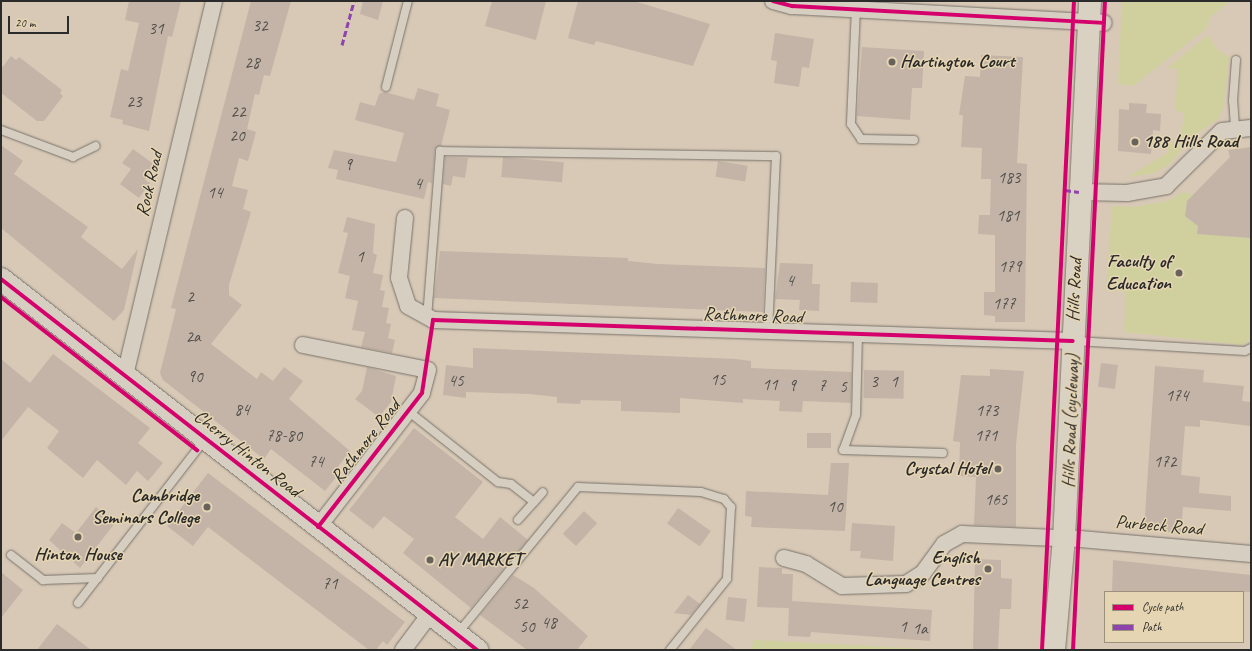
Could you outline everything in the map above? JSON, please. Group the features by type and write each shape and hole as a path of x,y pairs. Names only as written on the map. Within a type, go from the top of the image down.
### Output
{"main road":[{"name":"Hills Road","path":"1054,650 1064,539 1079,192 1094,15"}],"street":[{"name":"Rock Road","path":"124,375 214,1"},
{"path":"773,1 792,6 1094,15"},
{"path":"1079,192 1127,193 1166,186 1208,142 1222,131 1243,128"},
{"path":"406,218 399,278 408,306 430,319"},
{"name":"Cherry Hinton Road","path":"1,279 477,650"},
{"name":"Rathmore Road","path":"430,319 768,330 858,335 1073,341"},
{"name":"Rathmore Road","path":"303,345 428,370 422,393 318,527"},
{"name":"Purbeck Road","path":"784,558 806,564 842,586 906,584 923,573 944,544 962,534 1064,539 1251,554"},
{"path":"403,650 430,614"}],"lane":[{"path":"386,87 408,1"},
{"path":"856,8 851,124 861,139 914,140"},
{"path":"1236,60 1243,128"},
{"path":"1,130 73,157 96,146"},
{"path":"430,319 440,151 776,156 768,330"},
{"path":"858,335 856,415 843,450 943,454"},
{"path":"1073,341 1245,351 1251,348"},
{"path":"408,411 498,482 511,484 534,502"},
{"path":"78,603 205,438"},
{"path":"457,634 578,487 700,492 724,499 731,507 727,579 670,650"},
{"path":"518,520 543,492"},
{"path":"11,555 44,580 98,578"}],"green space":[{"path":"1122,1 1231,1 1210,17 1206,29 1133,86 1118,84"},
{"path":"1208,35 1218,50 1229,57 1223,109 1218,119 1193,136 1169,165 1151,174 1128,177 1167,153 1168,142 1180,143 1184,113 1175,110 1178,69 1167,68"},
{"name":"Faculty of Education","path":"1183,192 1195,195 1187,201 1185,211 1188,220 1198,224 1197,234 1251,238 1251,338 1243,345 1124,332 1126,292 1106,290 1112,206 1133,207 1168,201"},
{"path":"754,640 927,649 751,650"}],"building":[{"path":"129,1 181,1 172,37 168,36 149,131 122,124 123,120 110,117 121,69 128,71 139,23 125,20"},
{"path":"251,1 291,1 270,76 264,75 259,95 255,94 247,129 256,132 248,161 239,158 232,186 248,190 243,209 251,212 229,285 229,295 242,305 211,344 257,379 261,372 273,381 284,367 303,381 289,399 350,451 337,468 341,471 325,491 271,449 264,459 163,380 160,373 176,309 171,308"},
{"path":"363,1 383,1 378,20 360,14"},
{"path":"492,1 546,1 536,40 485,26"},
{"path":"578,1 634,1 710,24 693,66 596,41 594,45 568,38"},
{"path":"775,33 814,39 809,68 802,67 799,87 774,83 777,61 771,60"},
{"path":"862,47 924,51 922,88 912,88 910,120 857,116"},
{"path":"981,55 1023,57 1017,163 1027,164 1025,322 995,322 995,316 984,315 984,292 995,292 995,235 978,234 979,215 990,215 991,179 981,179 982,148 961,147 963,115 959,115 965,76 980,77"},
{"path":"11,56 16,60 19,57 62,90 60,93 63,96 44,121 37,121 1,93 1,69"},
{"path":"418,88 439,94 436,106 450,110 441,146 435,150 432,183 428,182 424,199 336,179 338,170 328,168 334,150 396,162 404,133 355,120 360,102 375,106 379,94 385,92 414,100"},
{"path":"1129,103 1147,104 1146,113 1161,114 1160,131 1153,130 1151,154 1118,151 1119,109 1129,110"},
{"path":"1,145 23,161 14,174 88,227 81,237 122,269 138,249 124,310 114,321 1,228"},
{"path":"1251,147 1251,238 1197,234 1198,226 1185,216 1187,201 1230,157 1228,150"},
{"path":"133,149 155,165 145,180 150,183 139,198 120,184 131,169 122,163"},
{"path":"445,157 468,158 465,178 453,176 451,186 443,184"},
{"path":"503,157 564,162 562,182 501,177"},
{"path":"718,161 748,166 745,181 715,177"},
{"path":"347,217 375,224 373,253 377,255 373,273 383,275 380,290 385,291 382,307 389,308 386,323 391,324 388,338 395,340 392,353 361,347 365,332 352,330 358,301 345,298 350,276 338,273 348,233 343,232"},
{"path":"440,251 628,258 628,261 658,264 765,268 763,312 434,298"},
{"path":"780,263 813,264 812,284 820,284 819,311 799,310 800,300 775,299"},
{"path":"851,282 878,283 877,303 850,302"},
{"path":"473,348 736,359 751,361 751,368 852,372 851,403 803,401 802,412 779,411 780,401 743,399 743,403 680,398 680,413 621,411 621,401 581,400 580,404 557,403 557,397 529,394 466,392 466,398 443,395 446,365 473,368"},
{"path":"53,354 150,428 138,443 163,463 148,481 137,471 126,485 97,460 83,478 47,448 59,431 28,407 1,441 1,359 30,383"},
{"path":"1101,363 1118,365 1115,389 1098,387"},
{"path":"1155,366 1204,370 1203,382 1244,386 1242,401 1251,402 1251,426 1200,420 1200,427 1185,426 1181,475 1200,477 1199,493 1231,496 1231,511 1183,507 1181,533 1144,530"},
{"path":"367,367 396,376 391,402 379,417 355,399 362,391"},
{"path":"990,369 1024,371 1016,444 1016,527 974,525 976,477 959,476 960,442 953,441 961,375 990,376"},
{"path":"864,370 904,371 904,399 864,398"},
{"path":"414,428 483,482 455,517 483,539 500,517 528,540 471,608 403,553 414,539 384,516 373,529 349,510"},
{"path":"807,433 831,433 831,448 807,448"},
{"path":"831,463 849,463 845,531 751,527 752,517 745,516 746,491 828,495"},
{"path":"208,473 405,622 387,645 383,641 376,650 369,650 208,527 193,546 167,526"},
{"name":"Hinton House","path":"96,507 115,523 80,568 49,540 62,523 76,533"},
{"path":"678,508 711,531 700,547 667,524"},
{"path":"584,511 597,523 576,546 563,534"},
{"path":"852,523 895,526 893,561 860,558 861,551 850,551"},
{"path":"975,559 1001,560 1001,578 1012,579 1011,609 1000,609 998,650 973,650"},
{"path":"1113,560 1251,575 1251,592 1112,591"},
{"path":"759,567 782,568 782,574 793,574 792,601 932,610 930,641 811,632 810,637 788,636 789,608 757,607"},
{"path":"1,572 23,590 1,618"},
{"path":"513,575 534,588 588,636 577,650 527,650 480,615"},
{"path":"688,595 700,604 691,615 674,613"},
{"path":"728,597 747,599 744,622 726,620"},
{"path":"57,624 73,636 91,650 37,650"},
{"path":"706,628 737,650 689,650"}],"marked path":[{"path":"342,45 354,1"},
{"path":"1065,190 1079,192"}],"cycle path":[{"path":"773,1 792,6 1104,23"},
{"name":"Hills Road (cycleway)","path":"1042,650 1074,1"},
{"name":"Hills Road (cycleway)","path":"1073,650 1105,1"},
{"path":"1,279 477,650"},
{"path":"1,297 197,450"},
{"path":"318,527 422,393 433,320 1073,341"}],"place":[{"name":"Hartington Court","path":"892,62"},
{"name":"188 Hills Road","path":"1135,142"},
{"name":"Faculty of Education","path":"1179,273"},
{"name":"Crystal Hotel","path":"998,469"},
{"name":"Cambridge Seminars College","path":"207,507"},
{"name":"Hinton House","path":"78,537"},
{"name":"AY MARKET","path":"430,560"},
{"name":"English Language Centres","path":"988,569"}]}
